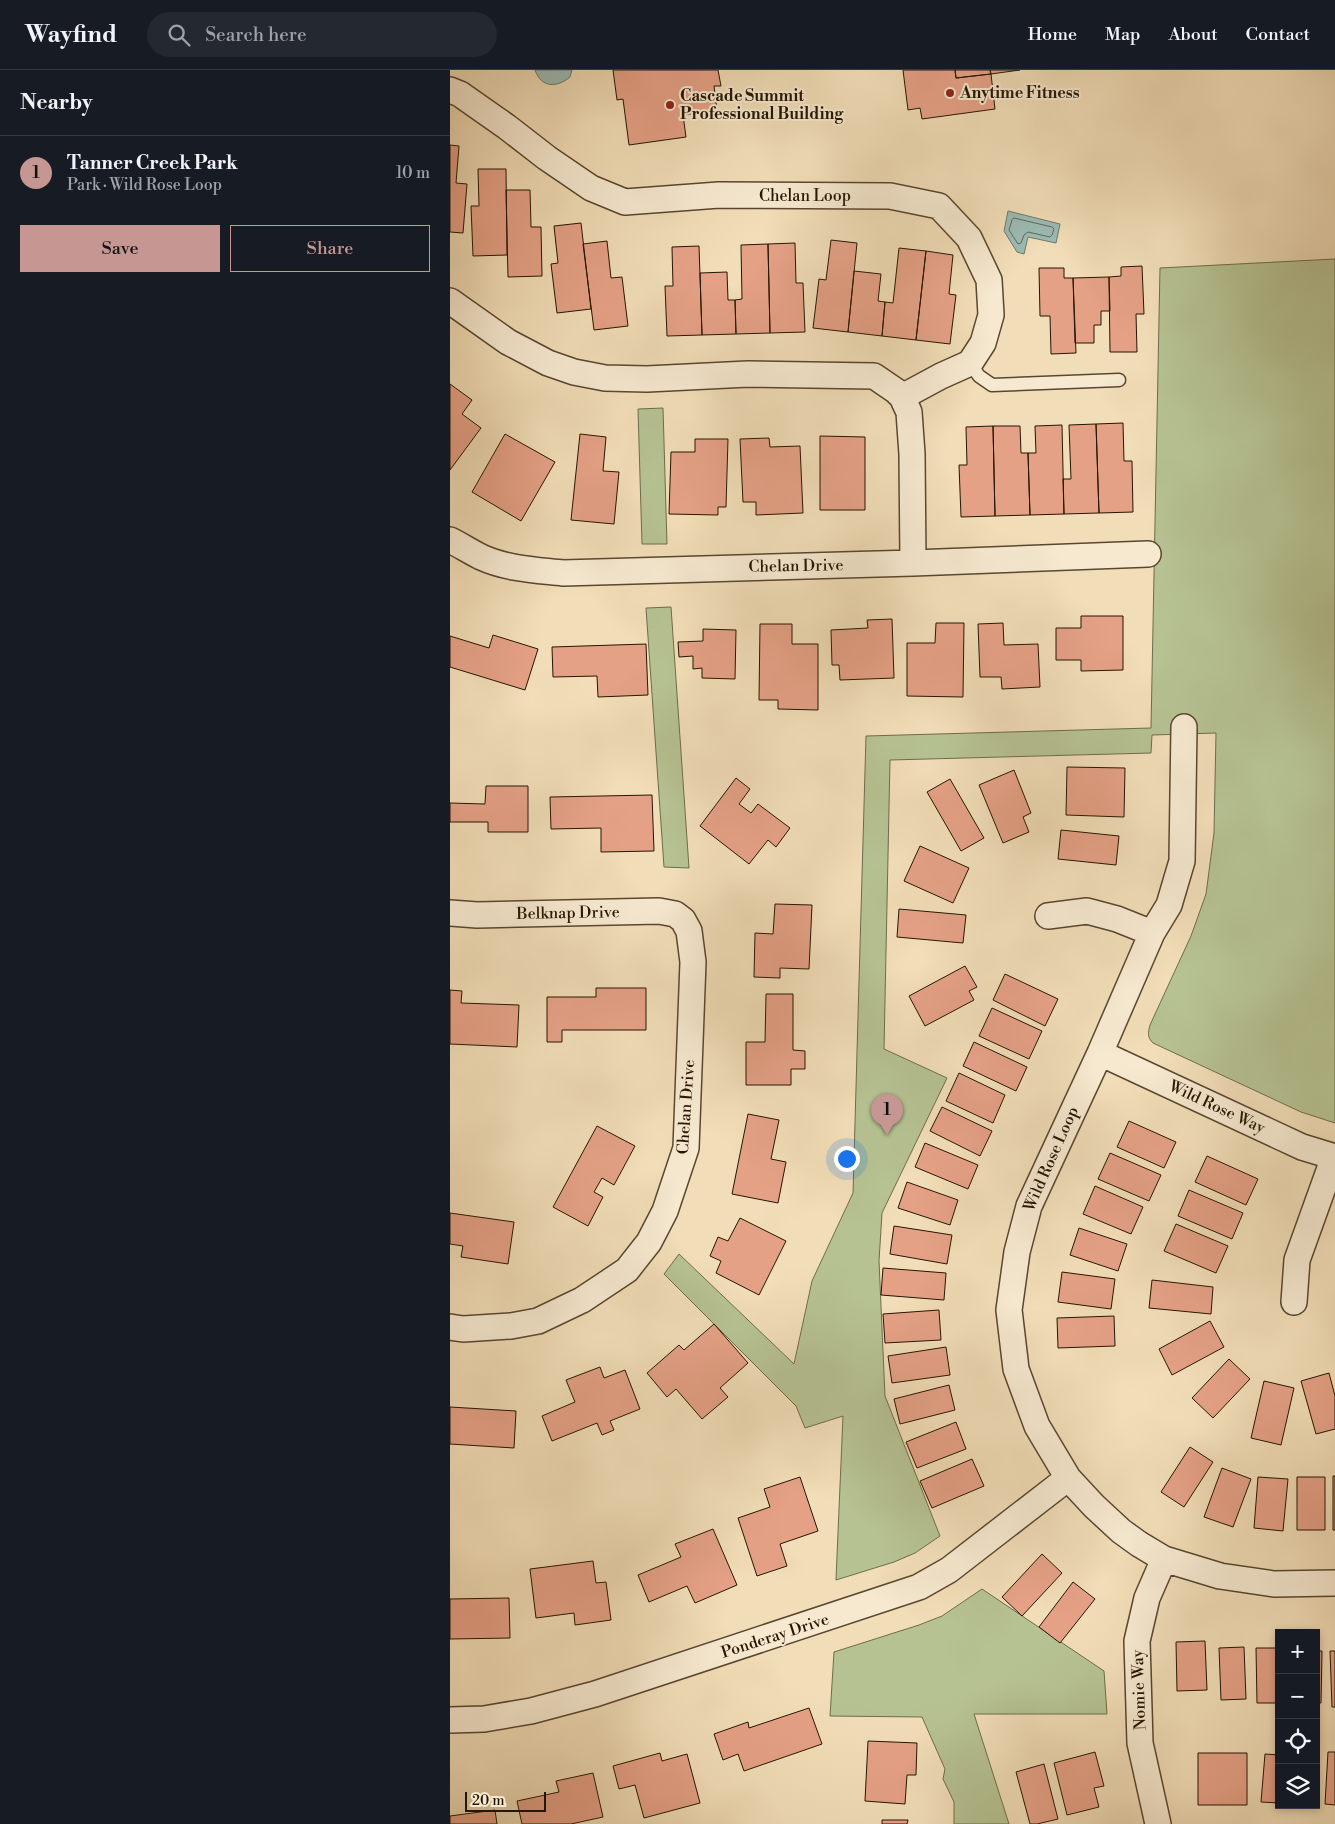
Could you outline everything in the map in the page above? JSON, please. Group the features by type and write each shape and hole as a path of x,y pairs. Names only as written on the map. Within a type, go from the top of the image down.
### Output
{"street":[{"name":"Chelan Loop","path":"450,90 460,94 591,188 625,202 719,196 890,196 939,206 969,238 989,280 991,315 983,343 970,363"},
{"path":"450,301 508,342 548,363 574,372 604,378 647,379 748,374 874,376 896,391 902,398 908,412 912,454 913,563"},
{"path":"902,398 941,376 970,363"},
{"name":"Chelan Drive","path":"450,540 483,558 522,569 564,573 1148,554"},
{"name":"Wild Rose Loop","path":"1184,728 1182,862 1169,905 1152,933 1100,1053 1029,1206 1017,1252 1009,1310 1016,1369 1037,1426 1068,1478 1094,1506 1122,1531 1164,1559 1220,1576 1274,1584 1335,1583"},
{"name":"Belknap Drive","path":"450,913 477,915 659,911 675,914 683,920"},
{"path":"1048,916 1087,911 1117,919 1152,933"},
{"name":"Chelan Drive","path":"450,1327 463,1329 511,1326 538,1321 582,1300 627,1270 649,1242 665,1211 686,1148 694,984 692,944 689,931 683,920"},
{"name":"Wild Rose Way","path":"1100,1053 1302,1147 1335,1157"},
{"path":"1294,1302 1297,1260 1335,1157"},
{"name":"Ponderay Drive","path":"450,1720 484,1719 531,1711 595,1694 919,1587 949,1570 1068,1478"},
{"name":"Nomie Way","path":"1158,1824 1140,1743 1137,1641 1146,1598 1164,1559"}],"lane":[{"path":"970,363 979,376 992,384 1119,380"}],"green space":[{"path":"1335,259 1335,1123 1301,1112 1153,1043 1149,1037 1150,1025 1191,936 1206,894 1214,833 1216,733 1152,735 1151,753 890,760 884,1049 947,1078 882,1213 879,1261 885,1396 940,1536 915,1553 894,1562 836,1580 843,1416 805,1428 796,1406 664,1274 679,1254 794,1364 812,1281 853,1193 866,736 1151,728 1160,268"},
{"path":"663,408 667,544 642,544 638,409"},
{"path":"671,607 689,868 664,867 646,608"},
{"path":"982,1589 1104,1671 1107,1714 974,1714 1009,1824 954,1824 954,1802 943,1779 945,1769 922,1717 830,1716 834,1652 942,1616"}],"water":[{"path":"535,70 572,70 570,77 565,81 550,84 541,80"},
{"path":"1008,211 1060,224 1056,243 1028,237 1024,254 1017,252 1004,231"}],"building":[{"name":"Cascade Summit Professional Building","path":"613,70 718,70 721,86 714,86 717,110 683,115 686,137 629,145 623,99 617,100"},
{"name":"Anytime Fitness","path":"903,70 955,70 956,78 991,74 995,109 922,119 920,108 908,110"},
{"path":"955,70 990,70 991,74 956,78"},
{"path":"990,70 1020,70 991,74"},
{"path":"450,145 459,146 456,183 467,184 463,233 450,232"},
{"path":"478,169 506,169 507,255 473,256 471,206 479,206"},
{"path":"506,190 530,190 531,227 541,227 542,276 508,277"},
{"path":"581,223 591,309 557,313 551,264 558,263 554,226"},
{"path":"831,240 857,243 848,332 813,328 819,279 826,280"},
{"path":"607,241 611,278 622,277 628,326 594,330 583,244"},
{"path":"795,243 796,283 803,283 805,332 770,333 768,244"},
{"path":"768,244 770,333 736,334 735,300 742,299 741,245"},
{"path":"699,246 702,335 667,336 665,286 673,286 672,247"},
{"path":"899,248 926,251 916,340 882,336 885,302 893,303"},
{"path":"926,251 953,255 949,294 956,295 950,344 916,340"},
{"path":"1142,266 1144,314 1136,314 1137,352 1110,352 1109,277 1121,276 1121,267"},
{"path":"1039,268 1064,268 1064,278 1073,278 1076,353 1051,354 1050,316 1040,316"},
{"path":"854,271 881,274 878,301 885,302 882,336 848,332"},
{"path":"727,272 728,300 735,300 736,334 702,335 700,273"},
{"path":"1109,277 1110,311 1101,311 1101,325 1094,325 1094,343 1075,343 1073,278"},
{"path":"450,384 472,400 462,414 481,428 450,470"},
{"path":"1123,423 1124,461 1132,461 1133,512 1099,513 1096,424"},
{"path":"1096,424 1099,513 1064,514 1063,479 1071,479 1069,425"},
{"path":"1062,425 1064,514 1030,515 1028,453 1036,453 1035,426"},
{"path":"993,426 1020,426 1021,453 1028,453 1030,515 995,516"},
{"path":"993,426 995,516 961,517 959,465 967,465 966,427"},
{"path":"505,434 555,462 521,521 472,492"},
{"path":"580,434 606,437 603,471 619,472 614,524 571,520"},
{"path":"820,436 865,437 865,510 820,510"},
{"path":"769,438 770,447 800,446 803,513 756,515 756,502 743,502 740,439"},
{"path":"695,439 728,439 726,507 718,507 718,515 669,514 671,452 695,452"},
{"path":"1081,616 1123,616 1123,670 1081,671 1081,660 1056,660 1056,628 1081,628"},
{"path":"892,619 894,678 840,680 839,665 832,665 831,630 868,628 867,620"},
{"path":"936,623 964,623 963,697 907,696 907,643 935,643"},
{"path":"1003,623 1004,645 1038,644 1040,687 1002,689 1001,677 980,677 978,624"},
{"path":"760,624 792,624 792,644 818,644 818,710 778,709 778,700 759,700"},
{"path":"703,629 736,630 735,679 702,678 702,668 693,669 693,656 679,657 678,642 703,641"},
{"path":"493,635 538,649 525,690 450,667 450,636 489,648"},
{"path":"646,644 648,695 598,697 597,676 553,677 552,647"},
{"path":"1067,767 1125,768 1124,817 1066,815"},
{"path":"1014,770 1031,813 1023,817 1029,832 1003,843 979,785"},
{"path":"736,778 750,789 739,804 751,813 758,804 790,828 776,847 768,840 749,864 700,826"},
{"path":"950,779 984,838 961,851 927,792"},
{"path":"486,786 528,786 528,832 488,832 488,822 450,822 450,803 485,804"},
{"path":"652,795 654,851 601,852 601,828 551,829 550,797"},
{"path":"1061,830 1119,836 1116,865 1058,859"},
{"path":"920,846 969,868 953,903 904,881"},
{"path":"775,904 812,905 809,969 780,968 780,978 754,977 755,933 773,934"},
{"path":"899,909 966,915 963,943 897,937"},
{"path":"965,966 977,987 969,991 974,1000 925,1026 909,996"},
{"path":"1005,974 1058,999 1045,1026 993,1000"},
{"path":"596,988 646,988 646,1030 562,1030 562,1042 547,1042 547,997 596,997"},
{"path":"450,990 462,991 461,1003 519,1005 517,1047 450,1044"},
{"path":"766,994 793,994 793,1050 805,1051 805,1069 791,1069 791,1085 746,1085 746,1042 765,1042"},
{"path":"992,1008 1042,1031 1029,1059 979,1036"},
{"path":"974,1042 1027,1067 1016,1091 963,1066"},
{"path":"959,1073 1005,1095 993,1123 946,1101"},
{"path":"942,1107 992,1131 980,1156 930,1131"},
{"path":"748,1114 779,1120 771,1159 786,1162 778,1203 732,1194"},
{"path":"1129,1121 1176,1142 1164,1168 1117,1147"},
{"path":"597,1126 635,1146 614,1185 602,1178 594,1192 603,1197 588,1226 553,1207"},
{"path":"925,1143 978,1165 968,1189 915,1167"},
{"path":"1110,1153 1161,1175 1149,1201 1098,1179"},
{"path":"1207,1156 1258,1179 1246,1205 1195,1182"},
{"path":"907,1182 958,1200 950,1225 898,1208"},
{"path":"1095,1186 1143,1207 1131,1234 1083,1214"},
{"path":"1189,1190 1243,1213 1232,1239 1178,1216"},
{"path":"450,1213 514,1222 508,1264 461,1257 463,1246 450,1244"},
{"path":"740,1218 786,1241 759,1295 716,1273 721,1261 710,1256 718,1237 728,1241"},
{"path":"1176,1224 1228,1246 1216,1273 1164,1251"},
{"path":"894,1226 952,1235 947,1264 890,1254"},
{"path":"1079,1228 1127,1244 1118,1271 1070,1255"},
{"path":"883,1268 946,1273 944,1300 881,1295"},
{"path":"1062,1272 1115,1279 1111,1309 1058,1302"},
{"path":"1152,1280 1213,1287 1211,1314 1149,1308"},
{"path":"939,1310 941,1340 885,1343 883,1314"},
{"path":"1114,1316 1115,1346 1058,1348 1057,1318"},
{"path":"1210,1321 1224,1347 1172,1375 1159,1349"},
{"path":"714,1324 748,1363 720,1388 728,1397 702,1419 676,1389 667,1397 647,1373 679,1345 684,1350"},
{"path":"946,1347 950,1375 892,1383 888,1356"},
{"path":"1229,1359 1250,1379 1213,1418 1192,1398"},
{"path":"600,1367 604,1378 625,1370 640,1409 610,1421 614,1430 602,1435 597,1423 552,1441 542,1416 575,1402 566,1380"},
{"path":"1329,1373 1335,1396 1335,1429 1316,1434 1301,1381"},
{"path":"1264,1381 1294,1388 1281,1445 1251,1438"},
{"path":"949,1385 955,1410 900,1424 894,1399"},
{"path":"450,1407 516,1411 514,1448 450,1444"},
{"path":"956,1422 966,1449 917,1468 906,1442"},
{"path":"1190,1447 1213,1462 1184,1507 1161,1492"},
{"path":"972,1459 984,1486 932,1508 920,1481"},
{"path":"1222,1468 1251,1479 1233,1527 1204,1517"},
{"path":"1333,1476 1335,1476 1335,1530 1333,1530"},
{"path":"800,1477 818,1531 780,1544 787,1566 757,1576 738,1518 770,1507 764,1489"},
{"path":"1258,1477 1288,1479 1283,1531 1254,1528"},
{"path":"1297,1477 1325,1477 1325,1530 1297,1530"},
{"path":"713,1529 737,1585 695,1603 687,1586 649,1602 638,1575 681,1557 675,1544"},
{"path":"1042,1554 1062,1573 1022,1616 1002,1597"},
{"path":"593,1561 596,1583 606,1582 611,1620 575,1625 574,1613 536,1618 530,1569"},
{"path":"1073,1582 1095,1599 1060,1643 1039,1627"},
{"path":"509,1598 510,1638 450,1639 450,1599"},
{"path":"1205,1641 1207,1690 1177,1691 1176,1642"},
{"path":"1244,1647 1246,1699 1221,1700 1219,1648"},
{"path":"1256,1648 1275,1648 1275,1703 1257,1703"},
{"path":"1320,1651 1322,1651 1321,1703"},
{"path":"1330,1651 1335,1651 1335,1707 1332,1707"},
{"path":"809,1708 822,1744 744,1771 738,1754 723,1760 714,1734 748,1722 749,1728"},
{"path":"868,1741 917,1743 916,1775 907,1775 905,1804 865,1801"},
{"path":"1095,1752 1104,1786 1094,1788 1099,1807 1067,1815 1054,1763"},
{"path":"1328,1752 1335,1752 1335,1805 1325,1804"},
{"path":"660,1753 662,1761 687,1754 700,1803 644,1818 635,1785 619,1789 613,1766"},
{"path":"1198,1753 1247,1753 1247,1805 1198,1805"},
{"path":"1265,1754 1275,1755 1275,1803 1261,1802"},
{"path":"1044,1764 1058,1819 1030,1824 1016,1772"},
{"path":"593,1773 603,1817 571,1824 522,1824 517,1801 559,1792 556,1781"},
{"path":"495,1810 497,1824 450,1824 450,1816"},
{"path":"882,1820 908,1820 907,1824 882,1824"}],"place":[{"name":"Anytime Fitness","path":"950,93"},
{"name":"Cascade Summit Professional Building","path":"670,105"},
{"name":"Tanner Creek Park","path":"887,1135"}]}
